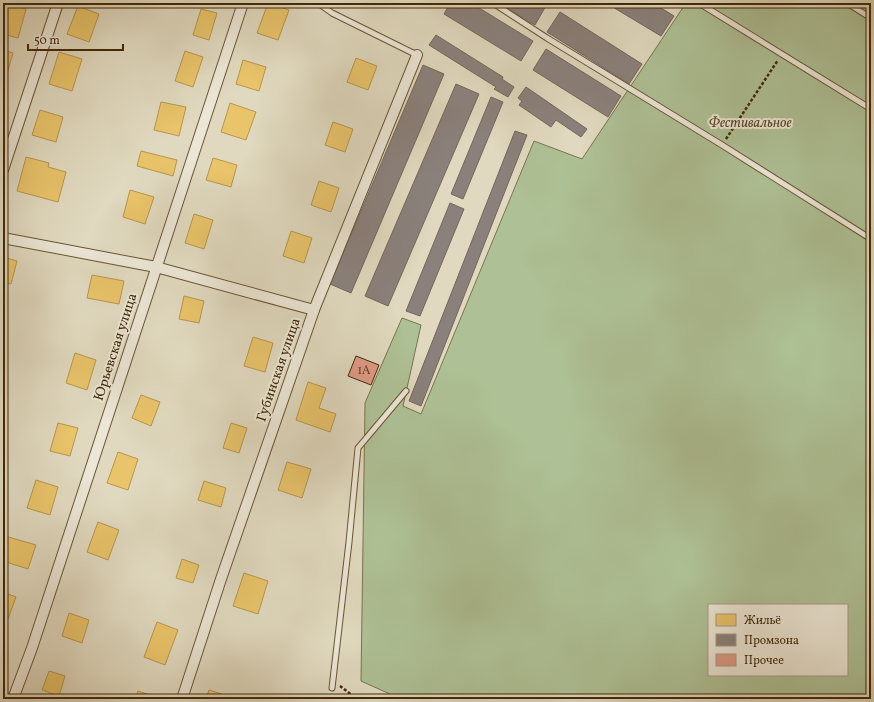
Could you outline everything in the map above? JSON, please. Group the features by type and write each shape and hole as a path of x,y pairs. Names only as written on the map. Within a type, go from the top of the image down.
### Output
{"street":[{"path":"3,170 58,3"},
{"name":"Юрьевская улица","path":"13,699 32,648 243,3"},
{"name":"Губинская улица","path":"182,699 221,579 314,310 416,55"},
{"path":"3,238 156,267 314,310"}],"lane":[{"path":"318,3 332,13 416,55"},
{"path":"493,3 546,38 871,238"},
{"path":"699,3 871,109"},
{"path":"847,3 871,18"},
{"path":"332,688 358,448 406,391"}],"path":[{"path":"722,145 782,55"},
{"path":"333,681 357,699"}],"green space":[{"name":"Фестивальное","path":"686,3 871,3 871,699 401,699 361,681 365,403 402,318 421,325 403,406 421,414 534,141 582,159"}],"building: Жильё":[{"path":"6,3 26,9 18,38 3,34 3,13"},
{"path":"268,3 289,10 278,40 257,33"},
{"path":"78,6 99,14 89,42 67,34"},
{"path":"201,9 217,13 209,40 193,35"},
{"path":"3,50 13,53 4,84 3,84"},
{"path":"185,51 203,57 193,87 175,81"},
{"path":"59,52 82,59 72,91 49,84"},
{"path":"356,58 377,66 368,90 347,82"},
{"path":"243,60 266,67 259,91 236,84"},
{"path":"161,102 186,107 179,136 154,130"},
{"path":"230,103 256,112 246,140 221,132"},
{"path":"40,110 63,117 56,142 32,135"},
{"path":"333,122 353,129 345,152 325,145"},
{"path":"141,151 177,160 173,176 137,166"},
{"path":"26,157 49,163 48,167 66,172 58,202 17,191"},
{"path":"213,158 237,165 231,187 206,180"},
{"path":"319,181 339,188 331,212 311,205"},
{"path":"130,190 154,197 145,224 123,217"},
{"path":"194,214 213,220 204,249 185,243"},
{"path":"291,231 312,238 304,263 283,256"},
{"path":"3,257 17,261 11,284 3,282"},
{"path":"92,275 124,281 119,304 87,298"},
{"path":"184,296 204,301 199,323 179,319"},
{"path":"253,337 273,343 265,372 244,366"},
{"path":"75,353 96,360 87,390 66,383"},
{"path":"308,382 326,388 319,408 336,414 330,432 296,420"},
{"path":"141,395 160,402 151,426 132,418"},
{"path":"58,423 78,428 70,456 50,451"},
{"path":"231,423 247,428 239,453 223,448"},
{"path":"118,452 138,459 128,490 107,483"},
{"path":"287,462 311,469 302,498 278,490"},
{"path":"36,480 58,487 50,515 27,508"},
{"path":"204,481 226,488 221,507 198,500"},
{"path":"98,522 119,530 108,560 87,552"},
{"path":"5,536 36,545 28,569 3,561 3,543"},
{"path":"182,559 199,565 193,583 176,578"},
{"path":"244,573 268,581 258,614 233,606"},
{"path":"3,592 16,597 4,630 3,630"},
{"path":"69,613 89,620 82,643 62,636"},
{"path":"157,622 178,630 165,665 144,657"},
{"path":"49,671 65,676 59,696 42,690"},
{"path":"209,690 231,697 230,699 206,699"},
{"path":"138,691 159,698 159,699 135,699"}],"building: Промзона":[{"path":"450,3 471,3 533,41 521,61 444,14"},
{"path":"498,3 545,3 547,4 535,25"},
{"path":"606,3 653,3 674,16 661,36"},
{"path":"560,12 642,64 629,84 547,32"},
{"path":"436,35 503,77 502,79 514,87 508,97 494,89 496,87 429,45"},
{"path":"546,49 621,96 608,117 533,70"},
{"path":"423,65 444,74 351,293 330,284"},
{"path":"456,84 479,94 388,306 365,296"},
{"path":"526,87 587,129 581,137 556,120 551,127 519,105 522,101 518,98"},
{"path":"491,97 503,102 463,199 451,194"},
{"path":"515,131 527,135 421,406 409,401"},
{"path":"450,203 464,209 420,316 406,311"}],"building: Прочее":[{"path":"356,356 379,365 371,385 348,376"}]}
